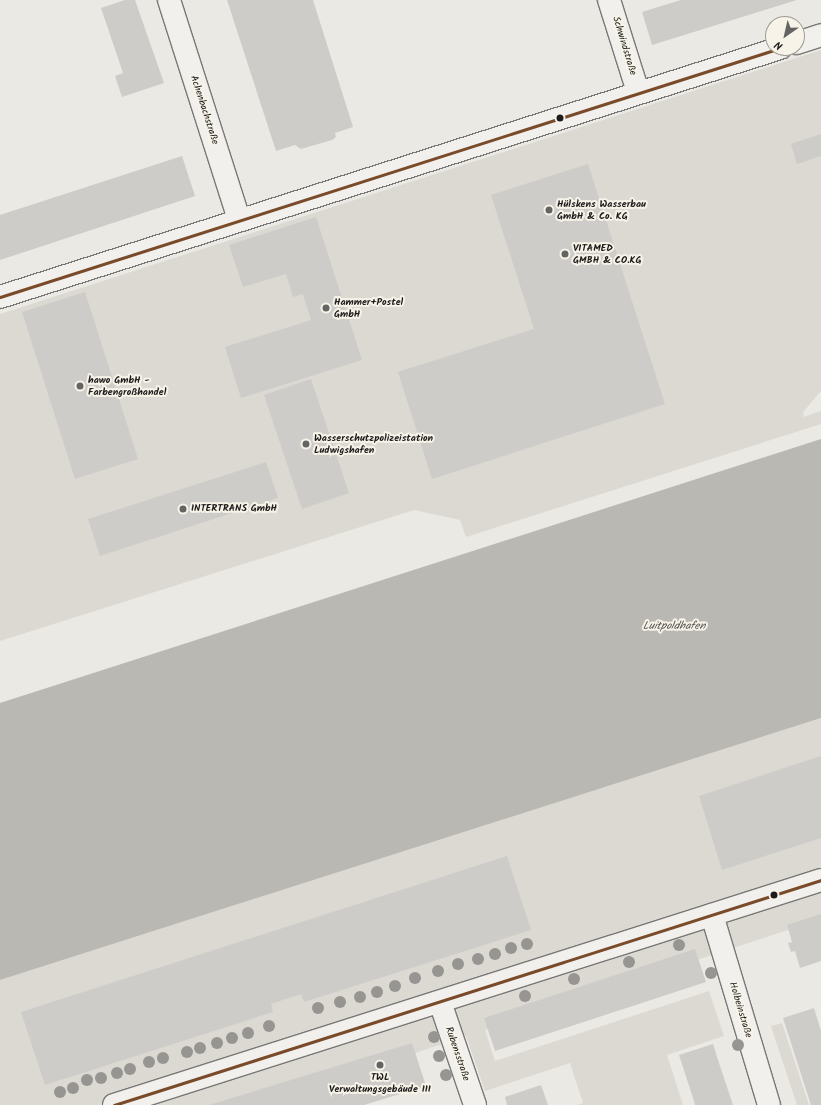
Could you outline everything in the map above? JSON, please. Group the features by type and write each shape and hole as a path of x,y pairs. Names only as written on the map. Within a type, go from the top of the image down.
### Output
{"street":[{"name":"Achenbachstraße","path":"169,0 239,220"},
{"name":"Schwindstraße","path":"610,0 638,92"},
{"path":"805,40 821,35"},
{"path":"0,297 765,53"},
{"path":"114,1105 821,880"},
{"name":"Holbeinstraße","path":"712,915 769,1105"},
{"name":"Rubensstraße","path":"440,1002 475,1105"}],"shaded area":[{"path":"821,50 821,391 803,412 804,417 821,411 821,424 466,537 460,520 414,510 0,641 0,314"},
{"path":"821,718 821,919 485,1030 495,1061 709,991 724,1036 667,1055 683,1105 577,1105 583,1103 570,1063 485,1091 466,1036 260,1105 0,1105 0,980"},
{"path":"782,1023 809,1105 797,1105 771,1026"}],"water":[{"name":"Luitpoldhafen","path":"821,439 821,718 0,980 0,703"}],"building":[{"path":"125,0 135,0 164,83 122,97 115,76 123,73 101,8"},
{"path":"227,0 313,0 353,127 335,133 336,137 332,140 301,149 295,145 276,151"},
{"path":"681,0 797,0 652,45 642,12"},
{"path":"821,134 821,156 797,164 791,144"},
{"path":"182,156 195,196 0,260 0,215"},
{"path":"588,164 665,404 432,479 398,372 534,329 491,195"},
{"name":"Hammer+Postel GmbH","path":"316,217 362,360 241,398 225,347 311,320 303,294 293,297 286,274 243,287 229,245"},
{"name":"hawo GmbH - Farbengroßhandel","path":"85,292 138,459 75,479 22,312"},
{"name":"Wasserschutzpolizeistation Ludwigshafen","path":"311,379 349,493 302,509 264,395"},
{"name":"INTERTRANS GmbH","path":"266,462 278,498 100,556 88,519"},
{"path":"821,756 821,838 722,870 699,796"},
{"path":"507,856 531,930 304,1002 301,994 271,1004 273,1012 45,1085 21,1012"},
{"path":"821,914 821,961 800,968 795,951 791,952 788,943 792,942 787,925"},
{"path":"695,949 706,982 495,1051 484,1018"},
{"path":"814,1008 821,1031 821,1105 811,1105 783,1018"},
{"name":"TWL Verwaltungsgebäude III","path":"412,1043 426,1086 364,1105 209,1105"},
{"path":"713,1044 733,1105 695,1105 679,1055"},
{"path":"541,1085 548,1105 507,1105 505,1097"}],"transit line":[{"path":"0,297 765,53"},
{"path":"114,1105 821,880"}],"place":[{"name":"Hülskens Wasserbau GmbH & Co. KG","path":"549,210"},
{"name":"VITAMED GMBH & CO.KG","path":"565,254"},
{"name":"Hammer+Postel GmbH","path":"326,308"},
{"name":"hawo GmbH - Farbengroßhandel","path":"80,386"},
{"name":"Wasserschutzpolizeistation Ludwigshafen","path":"306,444"},
{"name":"INTERTRANS GmbH","path":"183,509"},
{"name":"TWL Verwaltungsgebäude III","path":"380,1065"}]}
